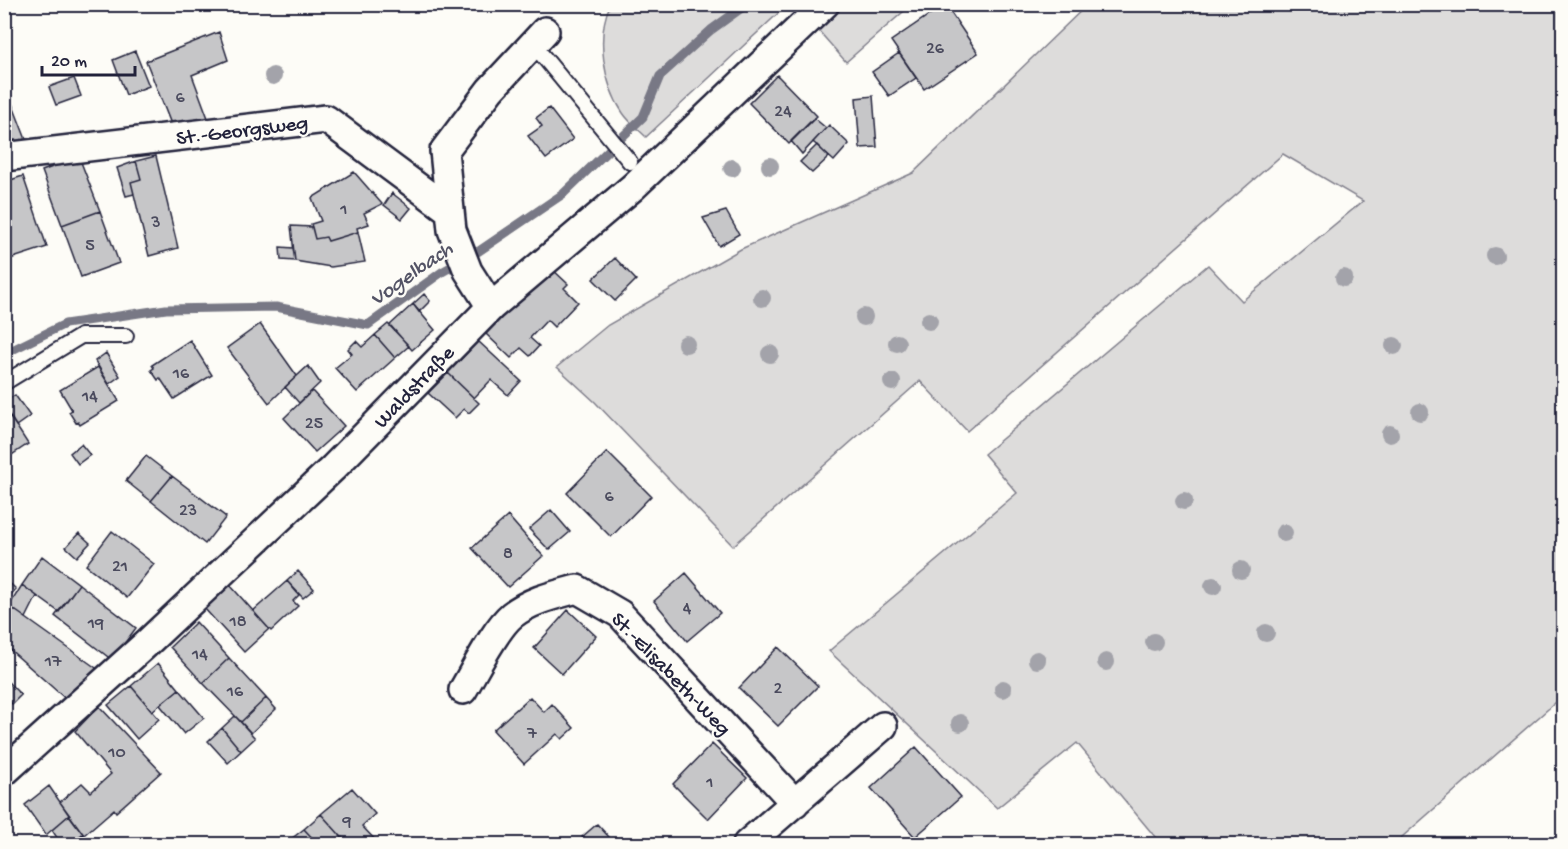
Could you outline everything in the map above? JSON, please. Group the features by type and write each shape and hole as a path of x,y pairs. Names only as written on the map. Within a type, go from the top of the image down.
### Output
{"street":[{"name":"Waldstraße","path":"4,772 153,637 333,468 491,307 633,187 825,4"},
{"path":"491,307 468,271 451,221 444,151 490,90 539,37"},
{"name":"St.-Georgsweg","path":"4,156 326,119 451,221"},
{"name":"St.-Elisabeth-Weg","path":"463,690 496,635 512,616 545,597 577,589 620,614 795,803"},
{"path":"747,844 883,726"}],"lane":[{"path":"539,37 627,159"},
{"path":"4,383 81,336 126,336"}],"shaded area":[{"path":"610,4 787,5 646,137 623,113 606,74 603,31"},
{"path":"1088,4 1563,5 1563,696 1394,844 1161,844 1077,743 997,808 829,651 1017,493 984,454 1208,265 1242,301 1363,201 1283,154 967,431 920,381 733,546 595,402 557,367 608,325 741,249 913,173"},
{"path":"844,5 911,5 846,62 818,30"}],"building":[{"path":"945,4 978,53 924,89 891,41"},
{"path":"219,32 228,60 192,75 208,118 173,129 146,61"},
{"path":"135,51 149,86 126,95 113,60"},
{"path":"899,53 916,78 889,96 872,72"},
{"path":"777,75 817,116 789,144 749,103"},
{"path":"74,78 81,96 56,105 49,87"},
{"path":"873,96 877,147 860,148 856,98"},
{"path":"10,98 27,142 4,139 4,101"},
{"path":"549,108 573,139 546,159 528,136 542,126 536,118"},
{"path":"814,118 826,128 802,154 791,141"},
{"path":"829,125 849,144 834,161 813,142"},
{"path":"817,145 829,157 812,173 800,162"},
{"path":"156,156 178,248 149,256 131,182 141,179 136,161"},
{"path":"79,157 100,211 62,225 42,171"},
{"path":"136,161 141,179 131,182 134,194 126,196 117,168"},
{"path":"354,172 382,204 364,213 369,224 357,228 358,232 328,241 326,237 315,239 311,224 321,221 312,198"},
{"path":"23,176 47,247 4,261 4,182"},
{"path":"392,193 411,208 402,219 384,205"},
{"path":"100,211 119,263 81,277 62,225"},
{"path":"726,211 739,234 719,246 703,218"},
{"path":"291,226 312,227 315,239 326,237 328,241 358,232 365,262 331,267 295,261"},
{"path":"280,247 293,248 295,261 281,260"},
{"path":"615,258 636,280 615,301 593,279"},
{"path":"550,267 568,284 564,288 578,302 554,327 547,320 530,338 539,346 530,356 521,348 511,358 486,334"},
{"path":"424,294 430,301 419,312 413,304"},
{"path":"413,304 435,330 412,350 390,325"},
{"path":"260,324 297,376 269,403 227,348"},
{"path":"388,324 409,346 395,358 375,335"},
{"path":"375,335 395,358 357,392 335,368 352,354 348,349 356,341 362,347"},
{"path":"190,340 212,375 174,399 160,378 158,380 151,370 154,368 152,365"},
{"path":"478,341 521,381 508,395 491,380 474,398 448,373"},
{"path":"106,353 120,376 109,384 95,361"},
{"path":"308,366 320,383 299,403 285,387"},
{"path":"98,367 119,401 80,425 69,412 72,410 60,390"},
{"path":"448,373 479,403 469,413 464,409 455,418 428,393"},
{"path":"312,391 344,426 315,452 284,418"},
{"path":"15,395 30,416 16,426 4,409 4,402"},
{"path":"6,410 28,444 4,460 4,411"},
{"path":"81,444 90,455 78,464 70,453"},
{"path":"607,452 651,496 611,537 567,493"},
{"path":"146,456 172,476 151,501 126,481"},
{"path":"172,476 226,517 205,544 151,501"},
{"path":"551,510 570,532 549,550 529,529"},
{"path":"508,516 543,556 508,587 472,548"},
{"path":"112,531 154,564 127,598 86,565"},
{"path":"79,533 90,543 77,557 66,547"},
{"path":"42,556 79,584 59,612 22,585"},
{"path":"298,571 314,589 303,598 287,581"},
{"path":"686,573 720,613 687,641 654,601"},
{"path":"4,578 16,589 4,602"},
{"path":"287,581 299,595 293,601 298,606 271,631 253,611"},
{"path":"79,584 136,628 112,660 55,616"},
{"path":"22,585 37,596 26,618 9,606"},
{"path":"230,585 269,629 244,652 204,608"},
{"path":"9,606 99,670 68,701 8,648 4,651 4,609"},
{"path":"568,610 596,636 562,674 534,648"},
{"path":"196,622 229,658 203,683 170,647"},
{"path":"778,647 818,686 778,726 739,688"},
{"path":"229,658 266,698 241,722 203,683"},
{"path":"158,663 179,689 152,711 131,686"},
{"path":"4,678 21,695 12,704 4,697"},
{"path":"131,686 159,719 137,739 108,705"},
{"path":"179,689 204,718 184,734 160,705"},
{"path":"530,697 544,712 552,704 574,728 562,739 557,734 524,764 493,730"},
{"path":"266,698 276,709 251,733 241,722"},
{"path":"99,706 161,772 116,812 114,809 84,835 60,802 82,783 91,792 111,774 75,731"},
{"path":"235,716 255,738 241,751 222,728"},
{"path":"222,728 241,751 228,763 208,741"},
{"path":"712,744 747,778 708,819 673,784"},
{"path":"916,747 961,797 915,837 871,788"},
{"path":"49,786 69,815 46,835 25,805"},
{"path":"352,788 375,814 362,826 379,844 348,844 321,814"},
{"path":"321,814 348,844 318,844 304,829"},
{"path":"69,815 83,834 67,844 61,844 52,830"},
{"path":"597,824 609,837 601,844 589,844 582,837"},
{"path":"304,829 318,844 286,843"},
{"path":"83,834 91,844 67,844"}],"waterway":[{"name":"Vogelbach","path":"4,354 65,324 166,309 276,307 368,325 442,272 479,251 563,194 643,117 660,76 711,30 747,4"}]}
